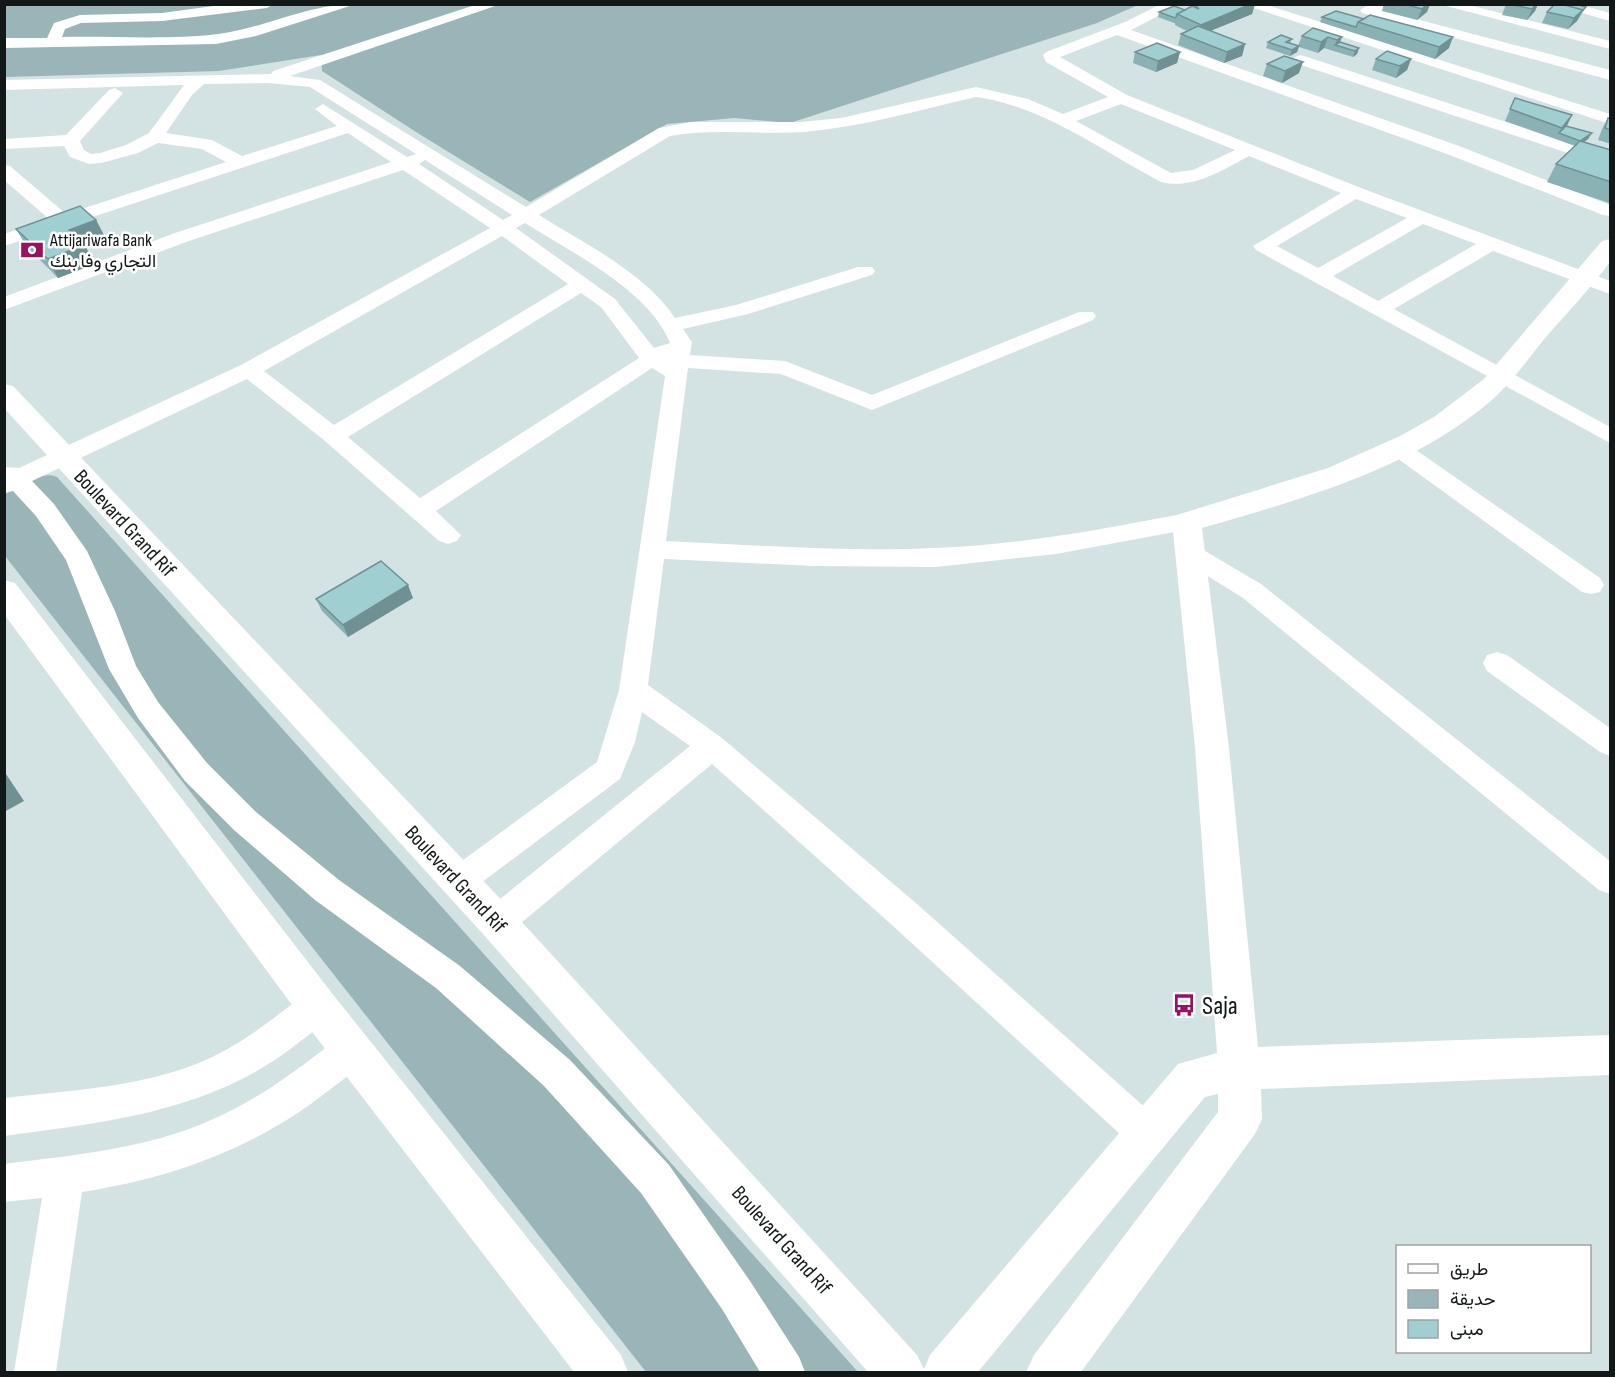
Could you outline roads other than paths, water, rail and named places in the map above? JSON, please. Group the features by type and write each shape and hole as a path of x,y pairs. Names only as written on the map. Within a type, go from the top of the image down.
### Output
{"street":[{"path":"53,42 59,26 80,19 162,17 267,4"},
{"path":"307,4 323,14"},
{"path":"4,43 188,40 251,33 323,14 349,4"},
{"path":"246,89 268,78 476,7 494,4"},
{"path":"1143,4 1167,8"},
{"path":"1248,4 1611,119"},
{"path":"1384,4 1367,10 1611,75"},
{"path":"1446,4 1611,45"},
{"path":"1510,49 1550,4"},
{"path":"1557,4 1611,17"},
{"path":"1167,8 1116,30 1075,44 1050,57 1121,98 1355,192 1599,284"},
{"path":"1116,30 1453,150 1611,211"},
{"path":"157,81 188,40"},
{"path":"4,144 71,140 152,41"},
{"path":"1301,60 1611,162"},
{"path":"4,96 201,79 268,78 314,82 586,253 655,303 677,350 633,690 620,742 609,770 459,881"},
{"path":"71,140 76,153 89,159 132,149 155,136 186,92 201,79"},
{"path":"4,85 116,87 186,92 246,89 278,91 304,97 503,228 608,303 650,358"},
{"path":"784,1372 736,1295 655,1179 557,1073 448,977 327,890 254,829 196,772 148,710 123,669 102,611 78,557 45,510 10,479 64,458 249,370 526,215 651,139 677,129 801,128 841,123 976,92 1002,95 1060,121 1167,178 1179,180 1194,177 1249,149"},
{"path":"1060,121 1121,98"},
{"path":"4,240 350,127"},
{"path":"155,136 206,144 242,163"},
{"path":"4,304 182,237 430,154"},
{"path":"4,171 63,220"},
{"path":"1355,192 1263,246 1500,378 1611,436"},
{"path":"1317,277 1422,217"},
{"path":"1377,310 1491,244"},
{"path":"653,549 848,558 975,555 1092,540 1189,538 1257,502 1341,473 1398,448 1475,400 1599,284 1611,246"},
{"path":"419,510 650,358 677,350 741,310 865,271"},
{"path":"333,436 582,284"},
{"path":"677,350 785,368 872,403 1086,316"},
{"path":"249,370 333,436 448,535"},
{"name":"Boulevard Grand Rif","path":"4,392 497,922 900,1372"},
{"path":"1398,448 1592,585"},
{"path":"1189,538 1611,880"},
{"path":"1051,1372 1240,1119 1239,1069 1212,748 1189,538"},
{"path":"4,591 317,1006 604,1372"},
{"path":"1497,663 1611,744"},
{"path":"633,690 712,746 905,915 1145,1132"},
{"path":"497,922 712,746"},
{"path":"4,1117 117,1102 182,1086 222,1072 265,1046 317,1006"},
{"path":"4,1183 65,1176 146,1160 192,1148 246,1124 298,1092 351,1050"},
{"path":"947,1372 1145,1132 1193,1078 1239,1069 1611,1054"},
{"path":"35,1372 65,1176"}],"place":[{"name":"Attijariwafa Bank التجاري وفا بنك","path":"32,250"},
{"name":"Saja","path":"1184,1005"}]}
